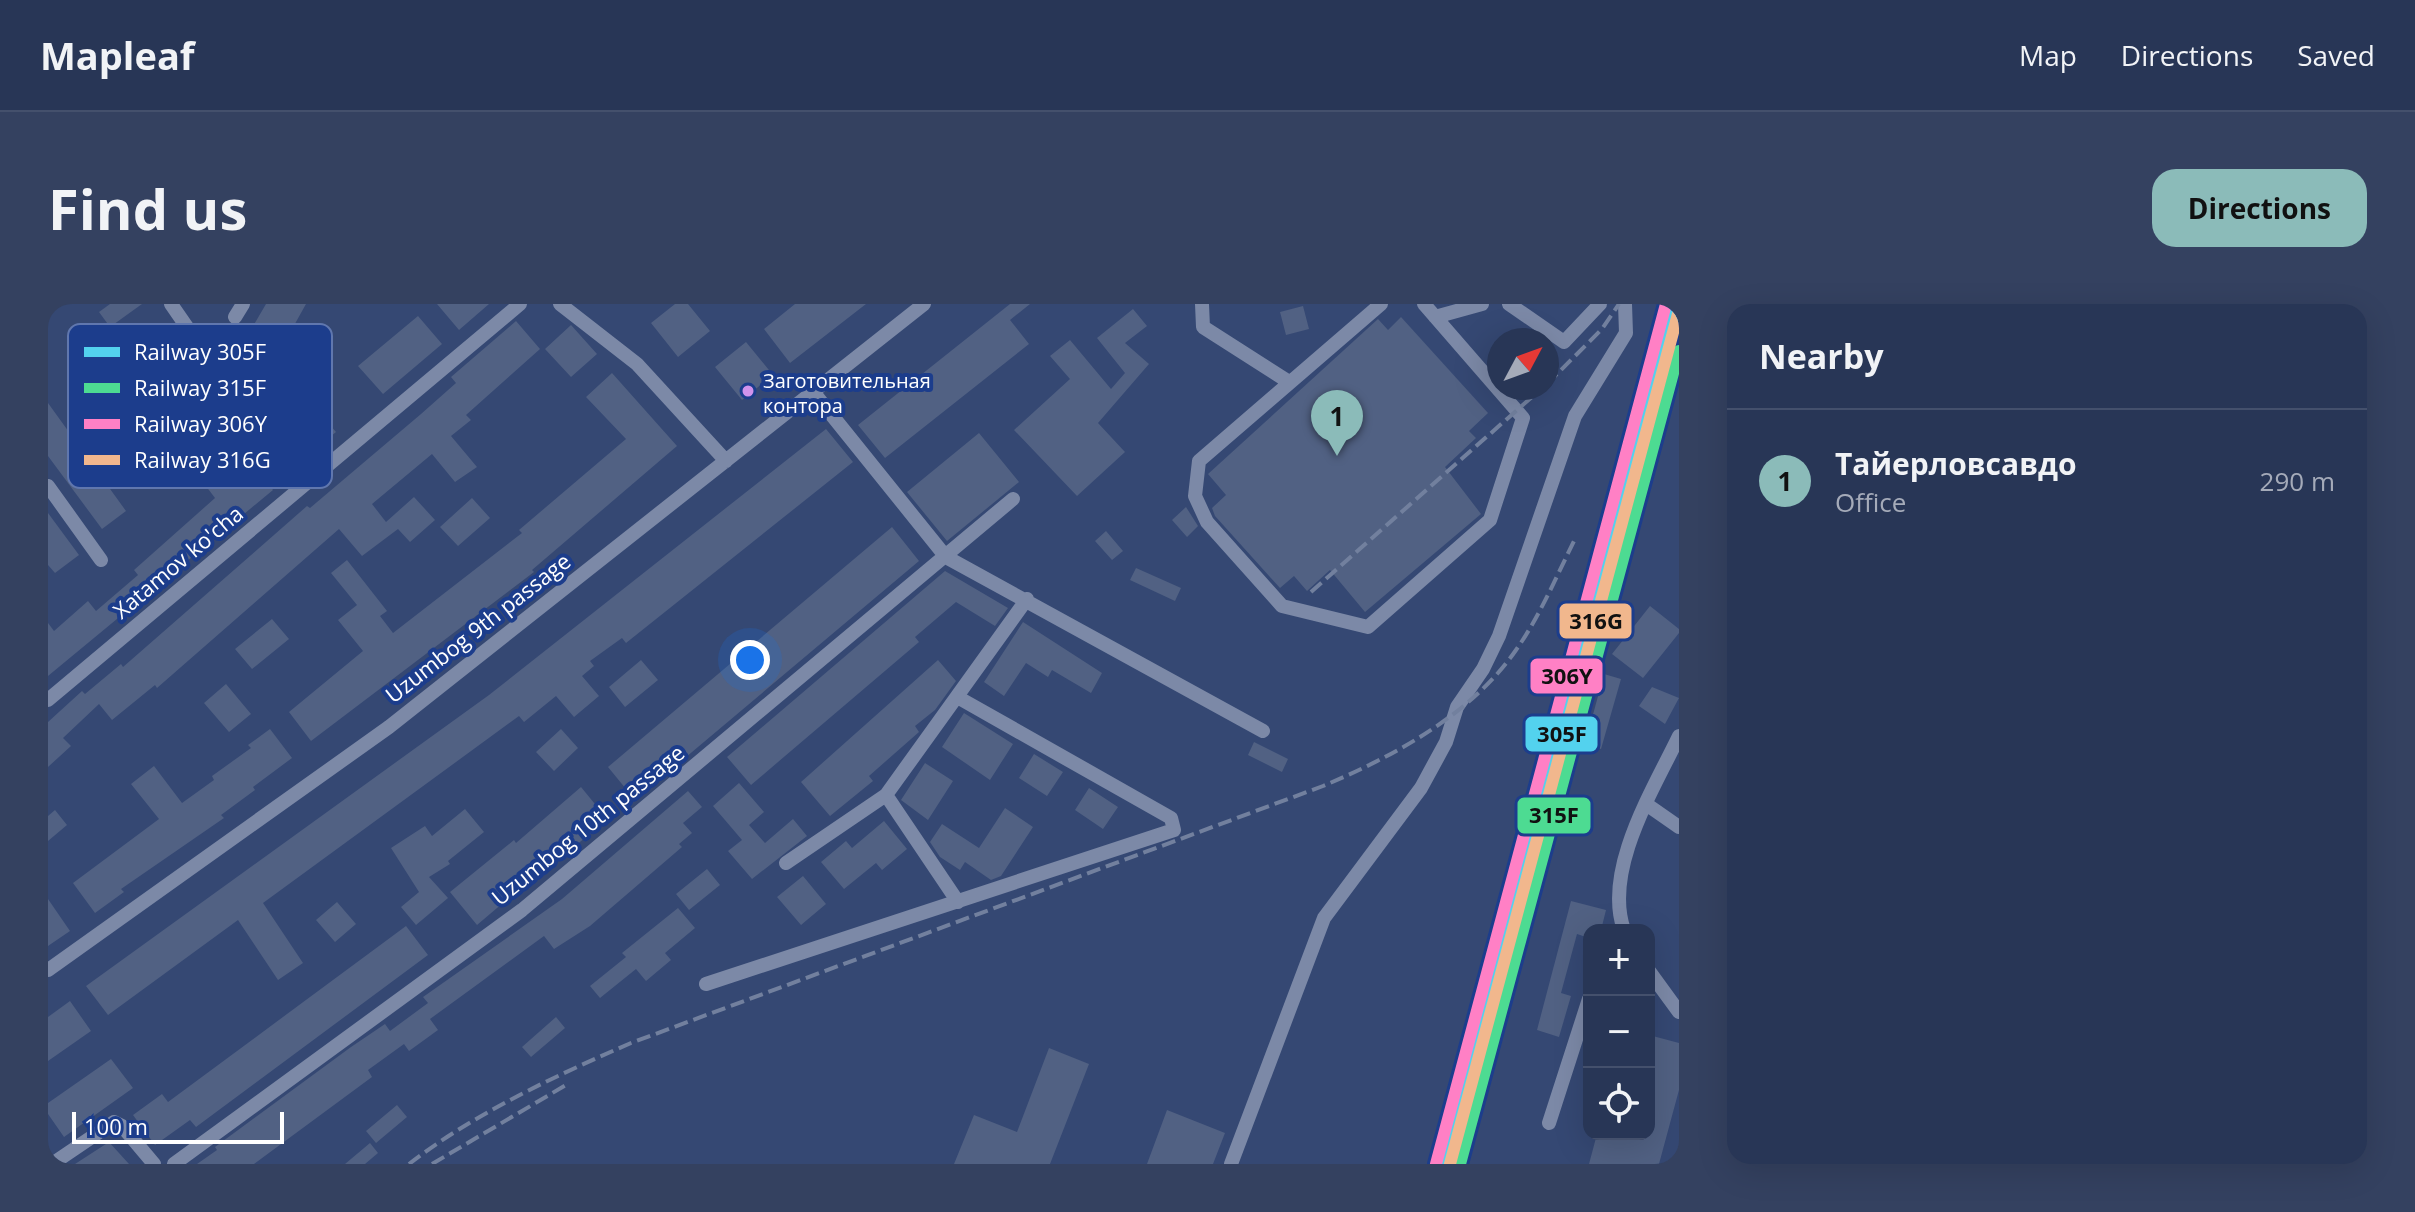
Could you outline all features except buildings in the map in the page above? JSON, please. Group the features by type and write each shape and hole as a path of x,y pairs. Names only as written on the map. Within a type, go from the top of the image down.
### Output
{"street":[{"path":"171,304 185,324"},
{"path":"235,317 243,304"},
{"name":"Xatamov ko'cha","path":"332,461 520,304"},
{"path":"560,304 637,364 726,461"},
{"name":"Uzumbog 9th passage","path":"48,970 389,727 924,304"},
{"path":"1202,304 1203,327 1289,382"},
{"path":"1381,304 1199,461 1195,496 1207,522 1282,606 1368,627 1490,520 1523,418 1424,304"},
{"path":"1435,317 1482,304"},
{"path":"1509,304 1564,342 1600,304"},
{"path":"1231,1164 1324,918 1421,788 1446,742 1457,707 1483,669 1499,636 1575,416 1626,333 1625,304"},
{"path":"814,393 946,557 1263,731"},
{"path":"48,486 101,560"},
{"name":"Xatamov ko'cha","path":"48,700 299,489"},
{"name":"Uzumbog 10th passage","path":"174,1164 522,910 1013,499"},
{"path":"786,863 886,795 959,698 1027,599"},
{"path":"706,984 1169,832 1176,825 1171,818 959,698"},
{"path":"1621,924 1617,899 1622,867 1646,804 1679,736"},
{"path":"886,795 958,902"},
{"path":"1646,804 1679,827"},
{"path":"1655,979 1679,1012"},
{"path":"1549,1123 1583,1018"},
{"path":"52,1164 114,1122 122,1126 154,1164"}],"railway":[{"path":"1559,372 1602,329 1619,304"},
{"path":"1311,592 1528,400"},
{"path":"409,1164 488,1112 631,1043 1323,786 1377,761 1454,714 1498,673 1533,623 1576,537"},
{"path":"432,1164 566,1085"}],"rail line":[{"name":"306Y","path":"1436,1164 1666,304"},
{"name":"305F","path":"1446,1164 1677,304"},
{"name":"316G","path":"1450,1164 1679,310"},
{"name":"315F","path":"1460,1164 1679,351"}],"place":[{"name":"Заготовительная контора","path":"748,391"},
{"name":"Тайерловсавдо","path":"1337,456"}]}
